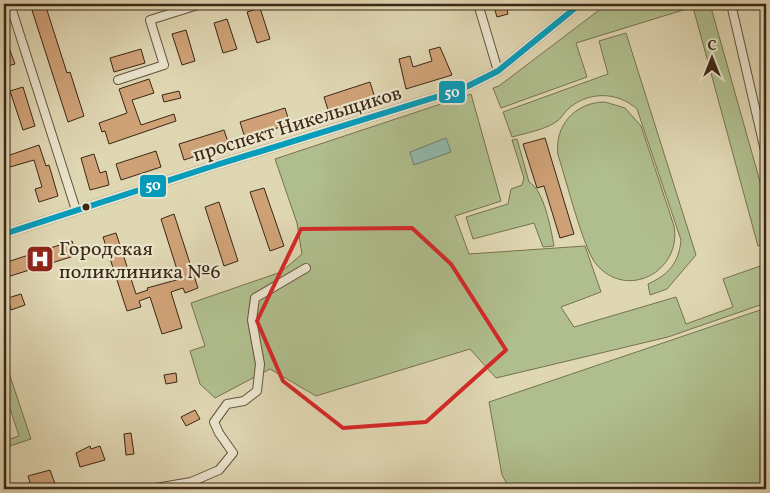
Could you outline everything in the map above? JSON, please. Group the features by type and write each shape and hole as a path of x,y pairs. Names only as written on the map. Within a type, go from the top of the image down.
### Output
{"street":[{"path":"10,4 76,210"},
{"path":"118,80 164,65 150,20 201,4"},
{"path":"478,4 498,71"},
{"name":"проспект Никельщиков","path":"4,234 462,89 498,71 580,4"},
{"path":"731,4 766,155"},
{"path":"150,489 191,482 219,470 232,453 214,422 227,404 244,401 257,391 260,364 252,320 255,298 306,268"}],"highlighted area":[{"path":"412,228 451,264 506,350 426,422 343,428 283,381 257,321 301,229"}],"green space":[{"path":"607,4 710,4 766,203 766,243 758,246 693,7 576,43 587,77 501,108 493,88 499,86"},
{"path":"626,33 696,255 667,289 650,295 648,284 661,277 675,262 681,240 637,109 629,103 611,96 584,99 567,110 558,121 551,125 512,137 503,112 608,74 599,41"},
{"path":"471,94 501,201 455,216 469,254 585,246 601,292 561,307 574,327 676,297 686,324 733,307 723,279 766,264 766,303 668,337 496,378 470,349 316,396 270,369 215,398 200,384 190,351 205,346 191,303 281,272 302,254 297,223 275,159"},
{"path":"605,102 625,108 641,126 674,226 674,242 670,256 661,268 650,276 636,280 622,280 609,275 596,264 591,256 580,229 558,155 559,134 569,118 584,106"},
{"path":"517,139 529,182 534,186 543,201 554,246 543,247 534,223 473,239 466,217 508,204 511,189 522,185 524,178 512,140"},
{"path":"766,308 766,489 510,489 502,475 489,402"},
{"path":"4,358 31,439 4,448 4,441 19,436 4,390"}],"water":[{"path":"446,138 451,152 414,165 410,152"}],"building":[{"path":"30,4 45,4 67,73 70,72 84,116 68,122"},
{"path":"493,4 506,4 508,14 497,17"},
{"path":"260,8 270,39 257,43 247,12"},
{"path":"227,19 237,49 223,53 214,23"},
{"path":"186,30 195,61 182,65 172,34"},
{"path":"4,34 15,64 4,67"},
{"path":"440,47 452,75 406,89 399,59 410,56 413,67 432,61 429,50"},
{"path":"141,49 145,63 114,72 110,58"},
{"path":"149,79 154,93 132,100 141,125 174,114 176,121 109,144 105,131 102,132 99,123 127,113 119,89"},
{"path":"370,82 375,98 329,113 324,97"},
{"path":"23,87 35,126 23,130 10,91"},
{"path":"179,91 181,98 164,102 162,95"},
{"path":"285,108 290,124 245,138 240,122"},
{"path":"224,130 229,145 184,160 179,144"},
{"path":"545,138 574,234 560,238 544,186 537,188 523,144"},
{"path":"39,145 46,166 49,165 58,196 39,202 35,189 42,187 34,160 10,167 7,156"},
{"path":"156,151 161,167 121,180 116,164"},
{"path":"94,154 100,173 106,171 109,185 90,190 81,158"},
{"path":"264,188 284,246 270,251 250,192"},
{"path":"219,202 238,261 224,266 205,207"},
{"path":"174,214 198,288 185,293 183,288 171,292 182,328 162,334 150,297 139,301 141,307 127,311 103,237 116,233 136,294 148,290 147,288 180,279 161,219"},
{"name":"Городская поликлиника №6","path":"72,241 77,255 4,278 4,263"},
{"path":"21,294 25,305 11,310 8,298"},
{"path":"176,373 177,382 166,384 164,375"},
{"path":"195,410 200,419 186,426 181,417"},
{"path":"131,433 134,454 126,455 124,434"},
{"path":"90,446 91,449 100,446 105,460 80,467 76,453"},
{"path":"50,470 55,484 32,489 28,476"}],"transit line":[{"name":"50","path":"4,234 213,166 462,89 498,71 580,4"}],"place":[{"name":"Городская поликлиника №6","path":"40,259"}]}
